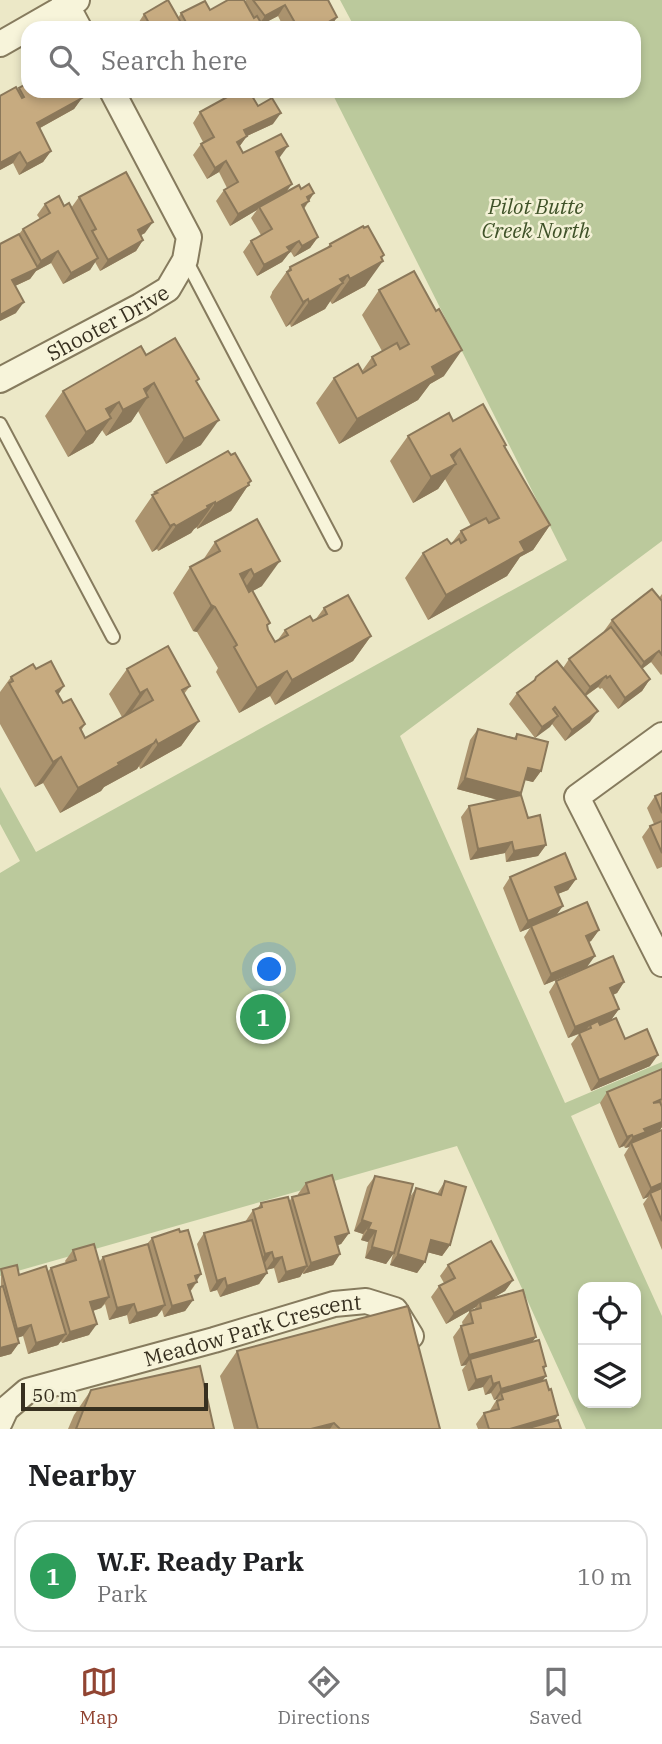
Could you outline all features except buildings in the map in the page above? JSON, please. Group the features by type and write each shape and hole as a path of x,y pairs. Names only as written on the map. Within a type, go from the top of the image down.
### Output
{"street":[{"path":"38,21 69,2 76,21"},
{"path":"0,44 21,31"},
{"name":"Shooter Drive","path":"0,380 168,289 186,260 189,237 116,98"},
{"path":"662,735 577,797 662,964"},
{"name":"Meadow Park Crescent","path":"0,1422 6,1409 27,1391 334,1304 366,1301 395,1310 411,1335 418,1359"}],"lane":[{"path":"186,260 335,544"},
{"path":"0,424 113,637"}],"green space":[{"name":"Pilot Butte Creek North","path":"340,0 662,0 662,541 400,736 565,1103 662,1062 662,1075 571,1116 662,1316 662,1429 586,1429 457,1146 0,1276 0,873 20,861 0,824 0,787 36,852 567,560 335,98 641,98 641,21 351,21"}],"place":[{"name":"W.F. Ready Park","path":"263,1017"}]}
